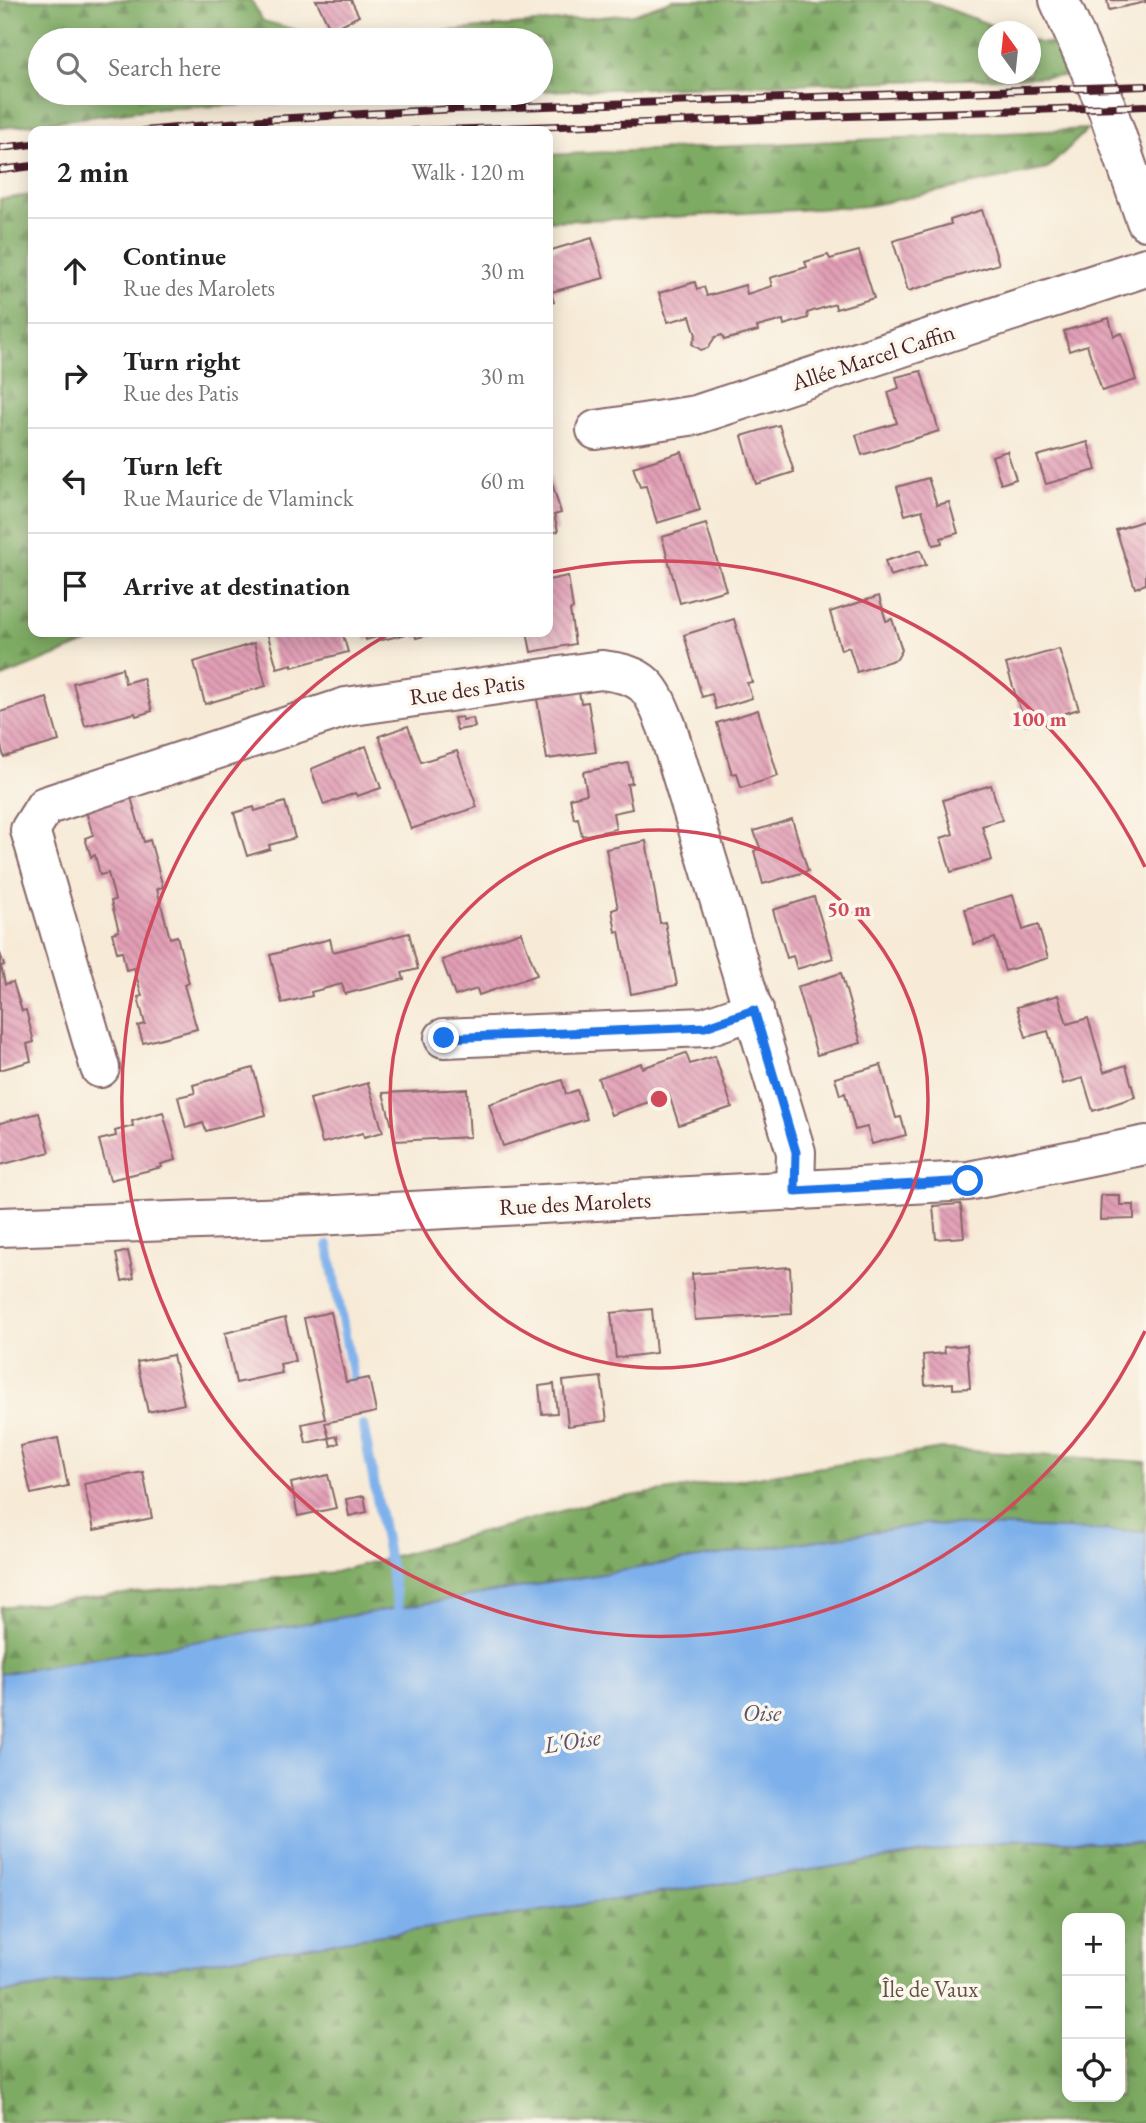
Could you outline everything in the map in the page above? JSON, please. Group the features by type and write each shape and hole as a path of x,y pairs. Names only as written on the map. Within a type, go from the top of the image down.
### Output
{"street":[{"path":"1059,0 1107,108 1146,221"},
{"name":"Allée Marcel Caffin","path":"596,430 696,415 1146,267"},
{"name":"Rue des Patis","path":"100,1068 30,830 45,806 346,707 601,670 622,672 641,680 655,697 667,727 796,1152 795,1191"},
{"path":"444,1038 705,1027 754,1010"},
{"name":"Rue des Marolets","path":"0,1227 317,1216 968,1181 1146,1145"}],"green space":[{"path":"0,0 251,0 263,21 289,28 28,28 28,105 240,105 152,109 0,128"},
{"path":"673,0 925,0 981,21 978,21 978,79 553,91 553,28 482,28 633,14"},
{"path":"1041,43 1057,43 1071,76 1041,77"},
{"path":"1088,129 1047,169 867,206 652,218 553,221 553,155"},
{"path":"28,196 28,637 102,637 0,678 0,199"},
{"path":"942,1449 1146,1462 1146,1534 0,1675 0,1607 335,1572 598,1501"},
{"name":"Île de Vaux","path":"1015,1839 1146,1844 1146,2123 0,2123 0,1993"}],"water":[{"name":"Oise","path":"926,1524 1146,1532 1146,1844 1015,1839 0,1993 0,1674 698,1558"}],"building":[{"path":"316,0 351,0 359,16 330,28"},
{"path":"1107,0 1146,0 1146,2 1109,10"},
{"path":"982,210 999,264 908,291 893,241 951,224 950,220"},
{"path":"592,238 604,278 553,291 553,250"},
{"path":"859,251 874,298 836,309 835,304 807,313 808,318 784,325 783,320 757,327 758,331 724,340 722,335 715,337 708,348 701,350 692,344 696,335 690,316 668,322 659,293 695,282 697,289 704,287 707,296 745,285 747,294 772,286 770,278 807,267 805,262 828,255 830,259"},
{"path":"1109,318 1114,336 1122,333 1136,380 1102,391 1087,345 1069,351 1064,331"},
{"path":"921,371 939,431 862,455 856,435 897,423 888,392 899,388 896,377"},
{"path":"779,425 794,472 756,484 742,436"},
{"path":"1088,442 1096,470 1046,484 1037,456"},
{"path":"1007,451 1016,479 1001,484 992,456"},
{"path":"682,452 700,510 657,523 646,486 640,487 633,467"},
{"path":"928,478 937,505 949,502 958,533 941,538 942,543 933,545 922,510 905,515 897,487"},
{"path":"553,487 561,513 554,515 558,531 553,532"},
{"path":"1146,520 1146,584 1135,588 1116,530"},
{"path":"706,524 726,590 680,603 662,537"},
{"path":"921,550 926,565 890,576 885,561"},
{"path":"568,576 575,644 531,652 528,637 553,637 553,579"},
{"path":"879,596 886,621 892,619 902,650 897,659 857,672 849,647 841,650 830,612"},
{"path":"734,619 752,682 747,683 752,698 716,709 712,694 702,697 684,635"},
{"path":"268,637 344,637 348,652 292,667 292,664 277,668"},
{"path":"254,643 266,686 205,704 194,662"},
{"path":"1059,649 1079,709 1025,725 1006,664"},
{"path":"122,668 125,683 143,678 152,711 85,726 73,683"},
{"path":"578,686 581,703 588,702 596,752 547,759 536,693"},
{"path":"47,698 59,741 4,757 0,743 0,712"},
{"path":"758,710 778,776 741,788 737,773 732,774 717,723"},
{"path":"462,717 463,720 473,718 475,727 457,730 454,718"},
{"path":"408,726 421,762 457,751 477,807 411,829 379,736"},
{"path":"366,746 381,788 357,796 355,793 324,805 311,769"},
{"path":"628,763 632,783 627,784 632,809 613,813 616,829 582,836 578,818 574,819 570,798 587,794 583,772"},
{"path":"991,785 1002,820 982,826 992,860 951,872 941,838 953,834 943,800"},
{"path":"130,794 144,842 150,840 163,887 157,889 170,938 177,936 189,983 184,985 197,1029 143,1043 138,1026 145,1024 138,997 142,996 134,968 126,970 122,951 117,952 112,933 119,931 111,901 115,900 108,873 100,875 95,855 91,857 85,838 93,835 85,808"},
{"path":"285,802 295,838 269,845 270,849 247,856 234,813 254,807 255,811"},
{"path":"792,819 808,871 763,884 754,851 760,848 754,831"},
{"path":"646,841 660,923 665,922 677,985 631,994 619,931 616,932 612,910 618,908 606,849"},
{"path":"1013,895 1023,930 1038,925 1048,958 1005,971 995,938 974,944 965,909"},
{"path":"814,897 833,958 797,969 793,956 787,958 773,910"},
{"path":"521,932 537,975 479,995 477,989 455,996 442,960"},
{"path":"409,933 418,969 402,973 404,979 345,994 342,984 311,992 312,996 282,1003 270,955 330,939 333,952"},
{"path":"0,953 5,984 13,982 22,1011 26,1010 34,1042 27,1044 31,1061 0,1070"},
{"path":"841,973 861,1043 817,1055 797,987"},
{"path":"1058,995 1067,1024 1088,1018 1104,1072 1126,1065 1135,1097 1093,1111 1083,1078 1063,1084 1048,1031 1026,1037 1017,1007"},
{"path":"686,1053 690,1064 715,1056 732,1107 679,1125 669,1095 611,1115 598,1078 641,1063 642,1068"},
{"path":"881,1065 896,1118 901,1117 906,1135 872,1144 867,1127 855,1130 845,1093 840,1095 835,1078"},
{"path":"253,1068 266,1115 206,1131 203,1123 186,1128 178,1097 195,1093 193,1085"},
{"path":"562,1080 566,1094 577,1090 587,1119 503,1146 489,1104"},
{"path":"368,1083 383,1132 364,1137 363,1133 322,1143 310,1099"},
{"path":"467,1089 470,1137 396,1141 383,1093"},
{"path":"163,1112 176,1160 161,1164 162,1167 110,1180 99,1140 116,1136 115,1131 133,1126 132,1121"},
{"path":"39,1113 50,1152 0,1165 0,1123"},
{"path":"1101,1195 1120,1195 1120,1205 1134,1205 1134,1219 1100,1220"},
{"path":"961,1204 964,1237 936,1239 933,1206"},
{"path":"128,1251 134,1278 122,1281 116,1254"},
{"path":"790,1267 792,1314 695,1320 692,1274"},
{"path":"652,1309 656,1353 616,1358 611,1313"},
{"path":"331,1312 346,1382 369,1378 376,1412 325,1423 329,1438 306,1443 302,1424 325,1419 304,1318"},
{"path":"285,1318 295,1361 280,1364 282,1373 236,1383 225,1333"},
{"path":"967,1345 970,1388 953,1389 953,1383 925,1385 923,1355 945,1353 944,1347"},
{"path":"173,1355 184,1404 148,1412 137,1362"},
{"path":"601,1377 607,1421 568,1426 563,1381"},
{"path":"554,1384 557,1413 542,1414 539,1386"},
{"path":"337,1436 339,1443 331,1446 329,1438"},
{"path":"58,1438 68,1486 31,1494 20,1446"},
{"path":"143,1472 152,1518 94,1530 84,1484"},
{"path":"328,1475 336,1508 298,1516 291,1483"},
{"path":"364,1496 367,1512 349,1516 346,1499"}],"waterway":[{"path":"328,1245 353,1378"},
{"path":"363,1425 398,1608"}],"railway":[{"path":"198,126 454,109 1146,86"},
{"path":"553,126 1146,106"},
{"path":"0,148 28,145"},
{"path":"0,170 28,167"}],"route":[{"path":"444,1038 705,1027 754,1010 796,1152 795,1191 968,1181"}],"water label":[{"name":"L'Oise","path":"572,1741"}]}
